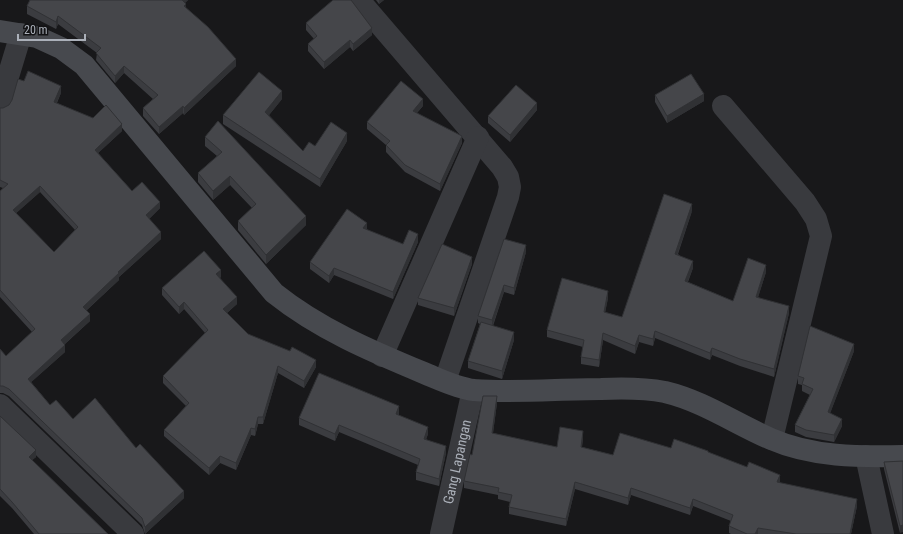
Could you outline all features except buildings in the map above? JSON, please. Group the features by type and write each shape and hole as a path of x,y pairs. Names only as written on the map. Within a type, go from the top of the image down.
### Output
{"main road":[{"path":"0,31 37,37 61,48 84,66 274,293 296,311 317,324 382,356 472,390 630,388 665,392 708,408 772,439 808,451 866,456 903,456"}],"street":[{"path":"361,0 478,137 508,177 510,187 445,381"},
{"path":"0,103 21,34"},
{"path":"724,106 805,202 816,219 821,236 772,439"},
{"path":"382,356 478,137"},
{"name":"Gang Lapangan","path":"441,534 472,390"},
{"path":"0,405 133,534"},
{"path":"866,456 883,534"}]}
